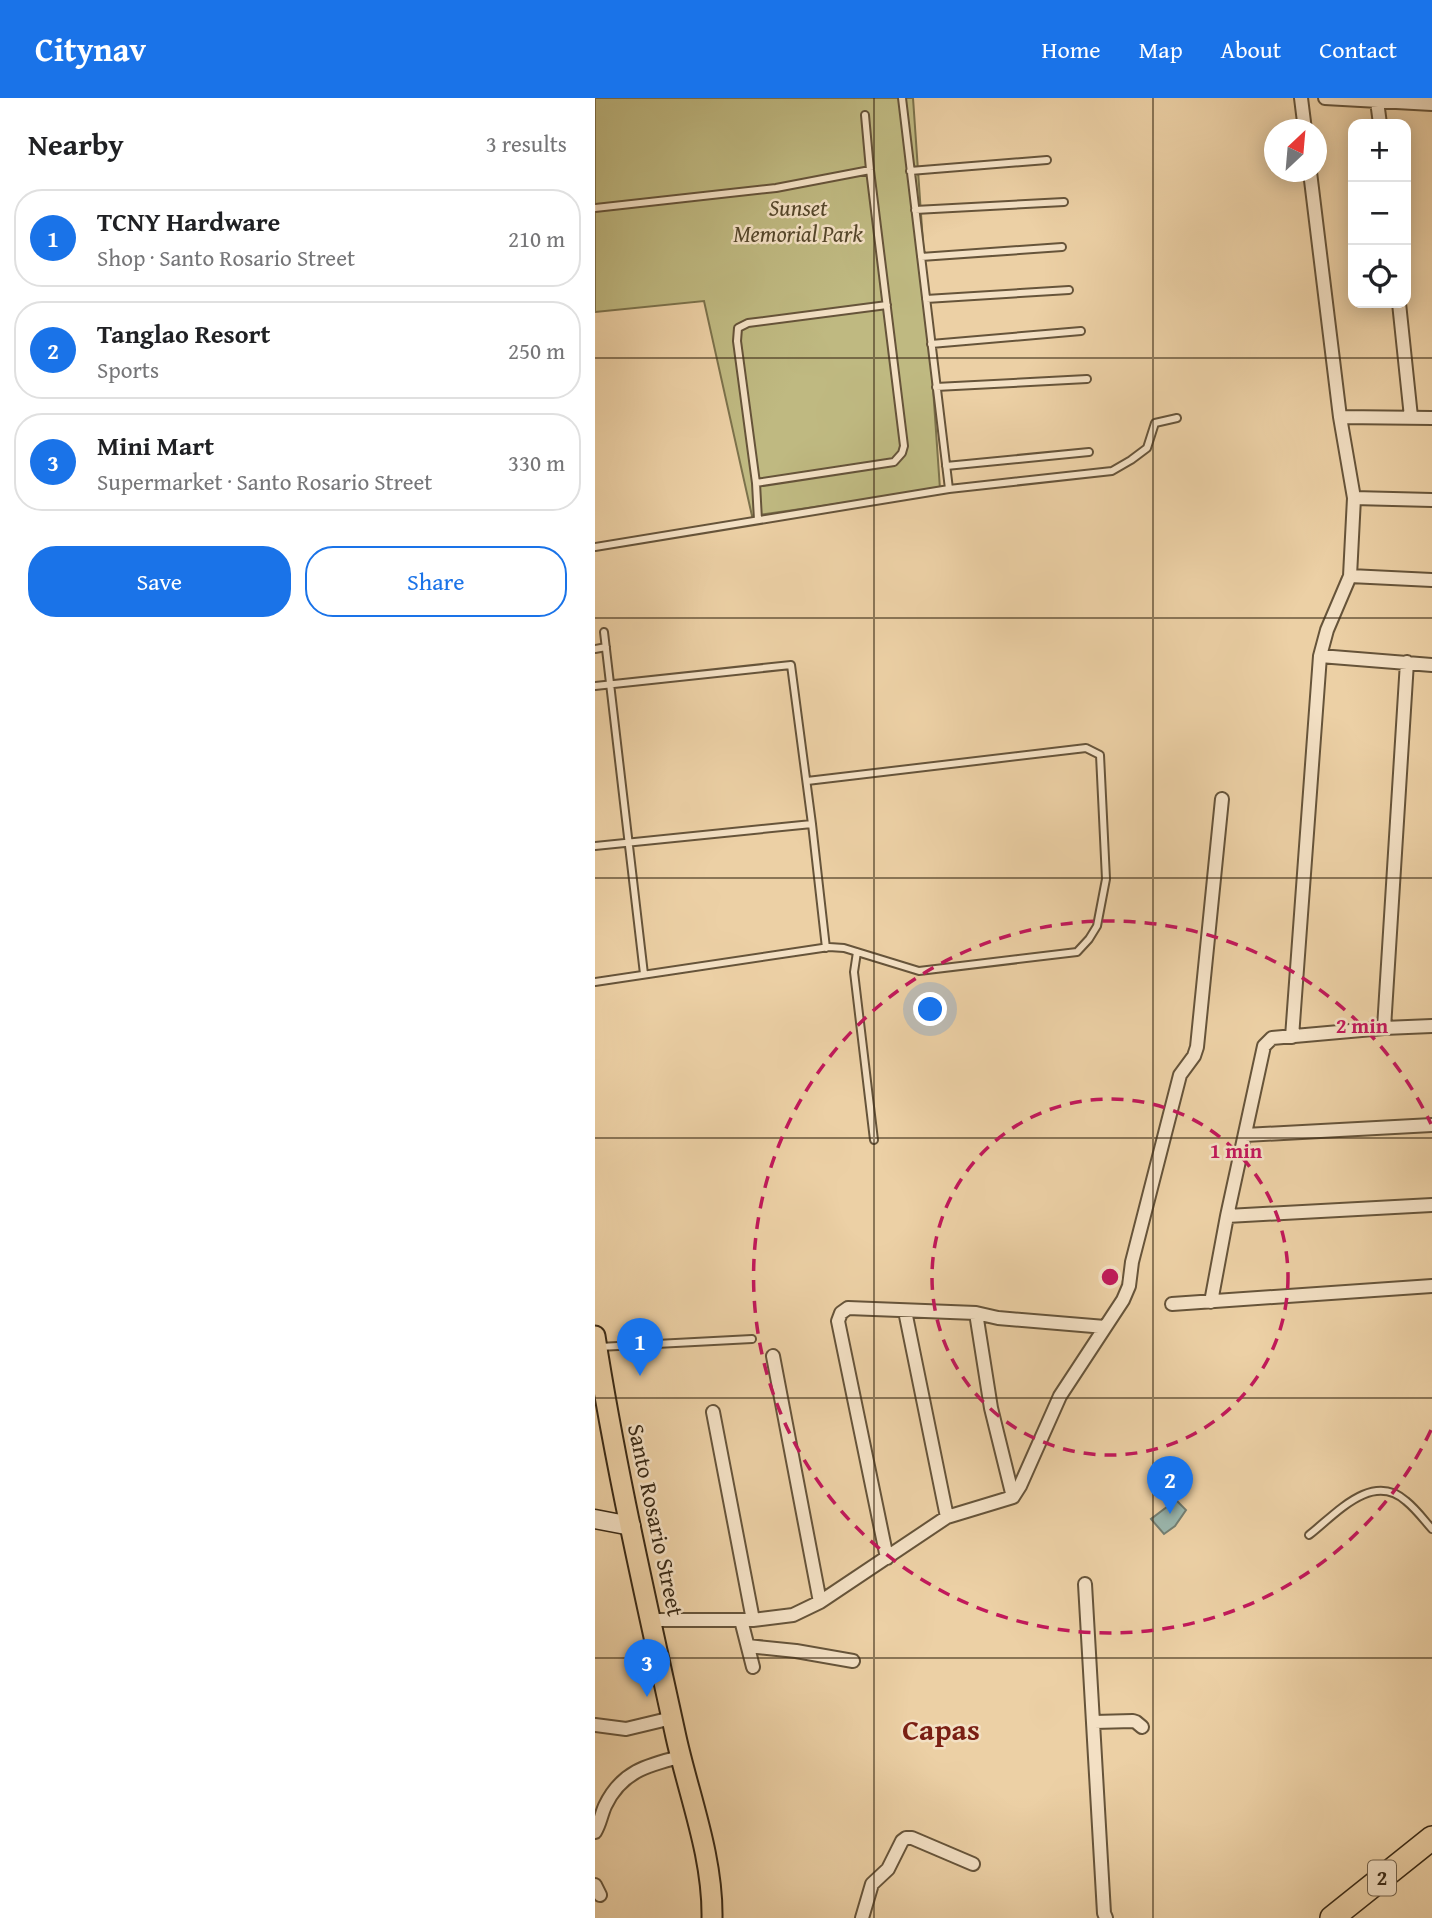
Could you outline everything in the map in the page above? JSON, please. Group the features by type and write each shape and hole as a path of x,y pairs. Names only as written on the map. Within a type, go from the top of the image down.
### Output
{"highway":[{"name":"2","path":"1332,1918 1432,1838"}],"main road":[{"name":"Santo Rosario Street","path":"596,1342 631,1526 680,1757 699,1825 709,1875 712,1918"}],"street":[{"path":"1301,98 1304,119"},
{"path":"1325,98 1432,104"},
{"path":"1377,101 1379,119"},
{"path":"1291,1037 1320,656 1327,630 1350,576 1355,498 1340,417 1311,182"},
{"path":"1400,308 1411,417"},
{"path":"1340,417 1432,418"},
{"path":"1355,498 1432,500"},
{"path":"1350,576 1432,580"},
{"path":"1320,656 1432,665"},
{"path":"1384,1028 1407,662"},
{"path":"651,1620 747,1620 793,1615 820,1602 947,1517 1013,1497 1060,1396 1123,1300 1129,1286 1132,1262 1180,1075 1194,1056 1197,1047 1222,799"},
{"path":"1212,1301 1227,1216 1264,1046 1272,1038 1432,1026"},
{"path":"1245,1135 1432,1125"},
{"path":"1227,1216 1432,1205"},
{"path":"1172,1304 1432,1286"},
{"path":"887,1558 838,1321 841,1312 848,1308 975,1313 998,1318 1105,1327"},
{"path":"905,1311 947,1517"},
{"path":"975,1313 991,1408 1013,1497"},
{"path":"773,1356 820,1602"},
{"path":"713,1412 753,1667"},
{"path":"595,1519 631,1526"},
{"path":"1085,1584 1106,1918"},
{"path":"748,1646 853,1661"},
{"path":"595,1725 627,1729 672,1718"},
{"path":"1094,1722 1133,1721 1142,1727"},
{"path":"595,1832 605,1807 621,1782 649,1765 680,1757"},
{"path":"862,1918 872,1884 885,1872 906,1838 912,1838 973,1864"}],"lane":[{"path":"902,98 949,489"},
{"path":"756,483 894,462 904,446 865,115"},
{"path":"910,171 1047,160"},
{"path":"595,208 776,187 870,170"},
{"path":"915,210 1064,202"},
{"path":"921,257 1062,247"},
{"path":"926,299 1069,290"},
{"path":"758,520 756,483 737,341 738,328 748,323 887,305"},
{"path":"931,344 1081,331"},
{"path":"936,387 1087,379"},
{"path":"595,547 949,489 1112,471 1147,448 1155,423 1177,418"},
{"path":"946,467 1089,452"},
{"path":"604,632 644,974"},
{"path":"595,649 606,647"},
{"path":"595,686 791,666 826,948"},
{"path":"595,982 826,948 843,948 919,971 1077,952 1097,926 1106,879 1100,755 1086,748 807,781"},
{"path":"595,846 812,824"},
{"path":"857,953 854,972 874,1140"},
{"path":"596,1342 752,1339"},
{"path":"1309,1535 1362,1493 1380,1489 1406,1500 1432,1529"}],"green space":[{"name":"Sunset Memorial Park","path":"595,98 913,98 940,489 752,516 704,301 595,312"}],"water":[{"path":"1176,1500 1186,1510 1175,1526 1164,1534 1151,1519"}],"place":[{"name":"TCNY Hardware","path":"640,1376"},
{"name":"Tanglao Resort","path":"1170,1514"},
{"name":"Mini Mart","path":"647,1697"}],"district":[{"name":"Capas","path":"941,1730"}]}
